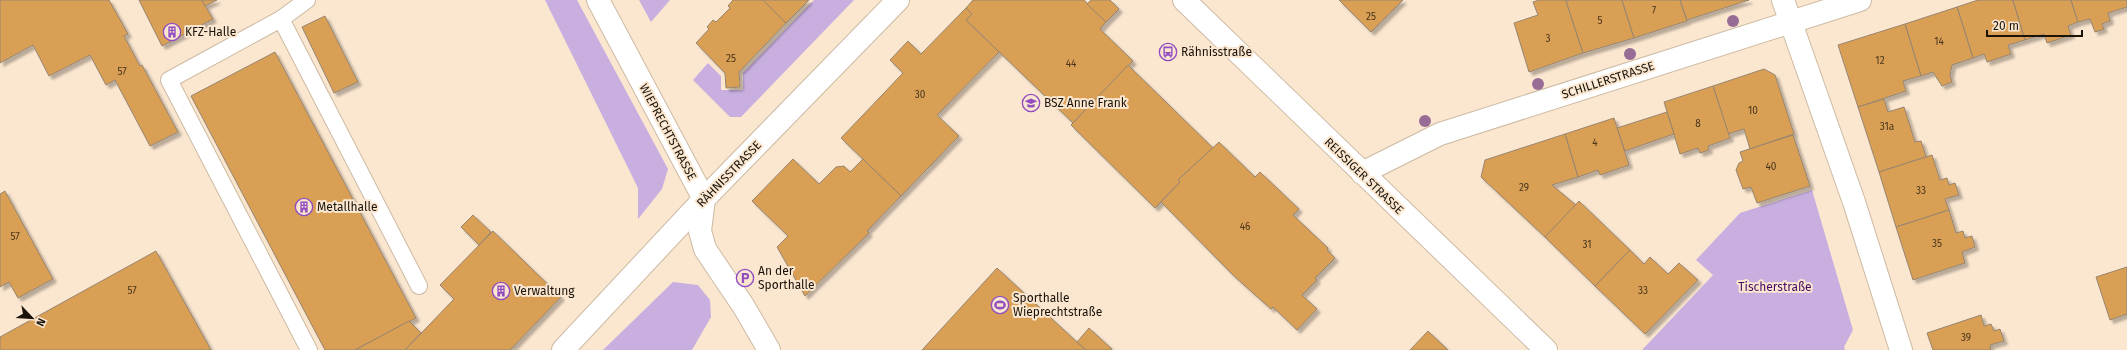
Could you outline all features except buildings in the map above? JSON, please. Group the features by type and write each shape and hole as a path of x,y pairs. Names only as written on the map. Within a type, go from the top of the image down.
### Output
{"street":[{"name":"WIEPRECHTSTRASSE","path":"598,0 704,199"},
{"name":"RÄHNISSTRASSE","path":"563,350 704,199 898,0"},
{"name":"REISSIGER STRASSE","path":"1184,0 1546,350"},
{"path":"1783,0 1854,202 1901,350"},
{"name":"SCHILLERSTRASSE","path":"1362,173 1440,134 1860,0"},
{"path":"704,199 700,231 706,249 744,307 769,350"}],"lane":[{"path":"307,0 281,19 169,80 309,350"},
{"path":"281,19 420,286"}],"green space":[{"path":"545,0 577,0 668,169 662,189 638,219 638,188"},
{"path":"639,0 670,0 651,22"},
{"path":"814,0 854,0 741,117 730,117 693,80 708,63 721,76 721,90 743,90 743,73"},
{"name":"Tischerstraße","path":"1812,190 1853,330 1844,347 1845,350 1642,350 1713,275 1696,260 1740,213"},
{"path":"673,282 698,285 710,300 711,317 692,350 603,350"}],"place":[{"name":"KFZ-Halle","path":"172,32"},
{"name":"Rähnisstraße","path":"1168,52"},
{"name":"BSZ Anne Frank","path":"1031,103"},
{"name":"Metallhalle","path":"304,207"},
{"name":"An der Sporthalle","path":"745,278"},
{"name":"Verwaltung","path":"501,291"},
{"name":"Sporthalle Wieprechtstraße","path":"1000,305"}]}
